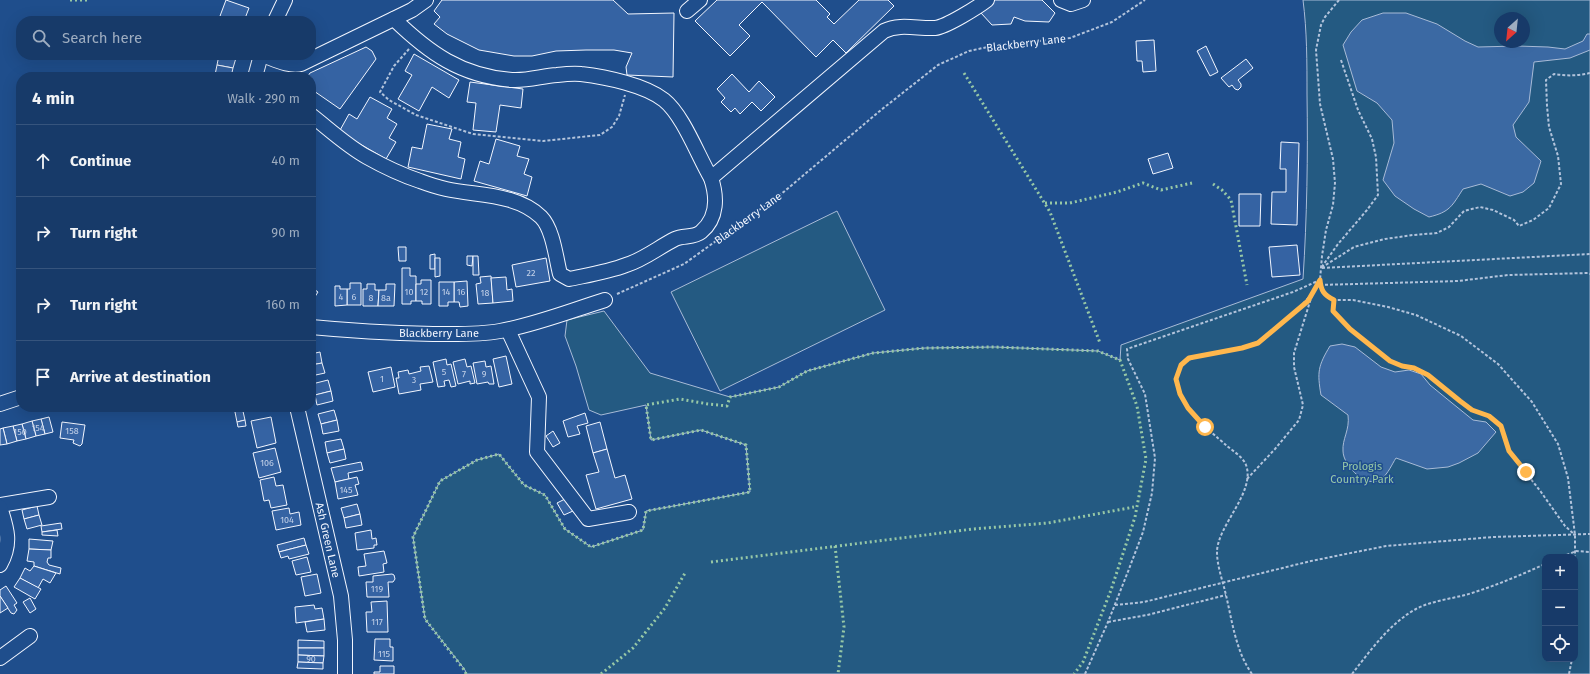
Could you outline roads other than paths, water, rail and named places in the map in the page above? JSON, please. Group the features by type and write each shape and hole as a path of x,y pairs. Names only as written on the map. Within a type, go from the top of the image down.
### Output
{"street":[{"path":"277,16 285,0"},
{"path":"273,60 296,71 412,10 426,0"},
{"path":"687,11 700,0"},
{"path":"711,178 884,31 895,27 904,26 937,28 979,6 987,0"},
{"path":"1061,0 1071,4 1083,0"},
{"path":"316,119 366,157 395,171 446,189 502,198 520,204 533,211 542,218 549,228 560,274 569,279 627,265 676,238 694,235 701,232 706,226 715,210 714,190 711,178 676,113 665,101 652,92 628,84 580,74 556,75 524,80 496,78 473,73 452,64 433,53 415,40 394,19"},
{"path":"257,72 260,60"},
{"name":"Blackberry Lane","path":"316,327 368,332 418,334 462,334 508,330 605,300"},
{"path":"508,330 539,397 537,452 588,519 629,512"},
{"path":"0,404 16,399"},
{"name":"Ash Green Lane","path":"298,412 341,596 345,640 345,674"},
{"path":"0,565 7,550 8,540 6,525 0,506 49,496"},
{"path":"0,658 30,636"}],"park label":[{"name":"Prologis Country Park","path":"1362,472"}]}
